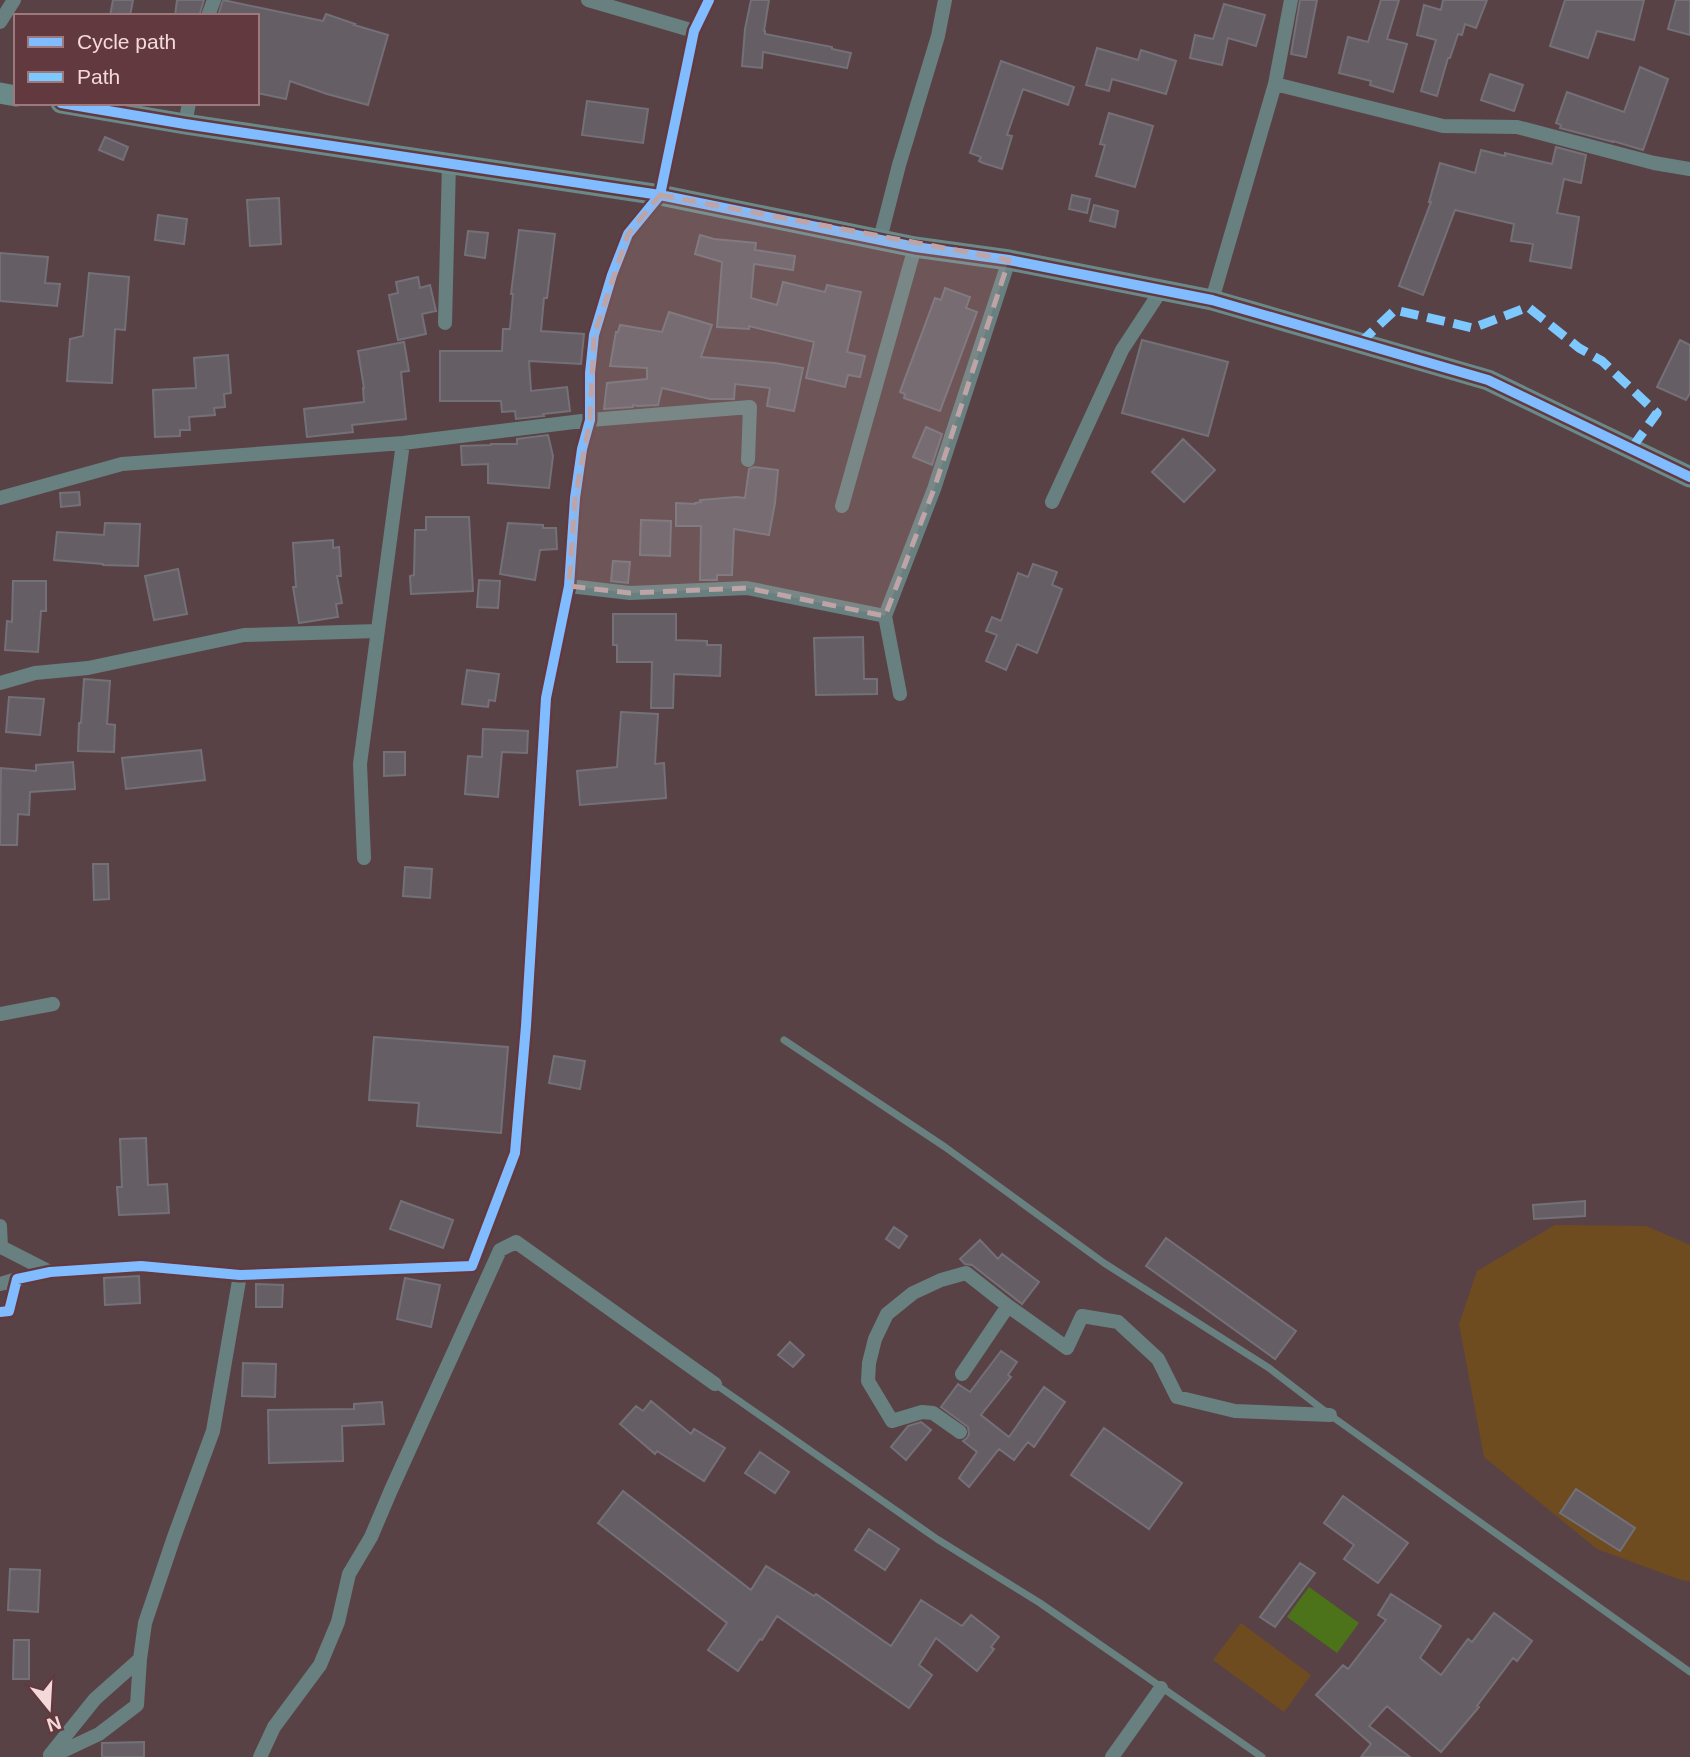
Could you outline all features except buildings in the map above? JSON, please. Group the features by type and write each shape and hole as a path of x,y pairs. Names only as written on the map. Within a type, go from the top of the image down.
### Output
{"street":[{"path":"0,22 14,0"},
{"path":"589,0 694,31"},
{"path":"0,1284 50,1272 141,1266 240,1275 472,1266 514,1153 526,1026 546,698 569,586 575,498 582,449 590,420 590,373 594,335 628,234 660,195 694,31 709,0"},
{"path":"880,239 938,36 945,0"},
{"path":"1212,300 1275,84 1291,0"},
{"path":"1275,84 1443,126 1517,127 1654,163 1690,169"},
{"path":"84,105 187,114 449,163 660,195 915,247 1009,260 1212,300 1488,380 1690,477"},
{"path":"445,323 449,163"},
{"path":"842,506 915,247"},
{"path":"900,694 885,616 934,489 1009,260"},
{"path":"1052,502 1122,349 1162,289"},
{"path":"0,498 122,464 402,443 590,420 750,407 748,460"},
{"path":"364,858 360,764 402,443"},
{"path":"569,586 630,593 747,588 885,616"},
{"path":"0,683 35,673 88,668 244,635 377,631"},
{"path":"0,1014 54,1004"},
{"path":"0,1226 1,1247 50,1272"},
{"path":"260,1757 274,1727 320,1665 338,1622 349,1574 371,1537 500,1251 516,1242 715,1384"},
{"path":"960,1432 933,1413 922,1412 892,1421 868,1381 875,1339 887,1314 913,1293 941,1280 966,1273 1067,1349 1082,1316 1118,1322 1158,1359 1177,1397 1235,1411 1330,1415"},
{"path":"49,1757 99,1734 137,1706 145,1623 213,1431 240,1275"},
{"path":"0,1312 9,1311 17,1279"},
{"path":"962,1374 1008,1306"},
{"path":"49,1757 95,1699 140,1659"},
{"path":"1112,1757 1161,1688"}],"lane":[{"path":"784,1041 945,1147 1104,1263 1269,1368 1330,1415 1690,1672"},
{"path":"715,1384 937,1539 1040,1603 1262,1757"}],"highlighted area":[{"path":"660,195 1009,260 934,489 885,616 747,588 630,593 569,586 575,498 590,420 594,335 628,234"}],"shaded area":[{"path":"1555,1225 1646,1226 1690,1245 1690,1581 1597,1549 1484,1457 1459,1324 1477,1271"},
{"path":"1309,1587 1359,1623 1337,1653 1287,1617"},
{"path":"1241,1623 1311,1675 1284,1712 1213,1660"}],"marked path":[{"path":"1360,343 1395,310 1473,328 1528,307 1579,348 1602,361 1657,413 1631,449"}],"cycle path":[{"path":"0,1312 9,1311 17,1279 50,1272 141,1266 240,1275 472,1266 515,1153 526,1026 546,698 569,586 575,498 582,449 590,420 590,373 594,335 628,234 660,195 694,31 709,0"},
{"path":"73,105 660,195 915,247 1009,260 1212,300 1488,380 1690,477"}]}
